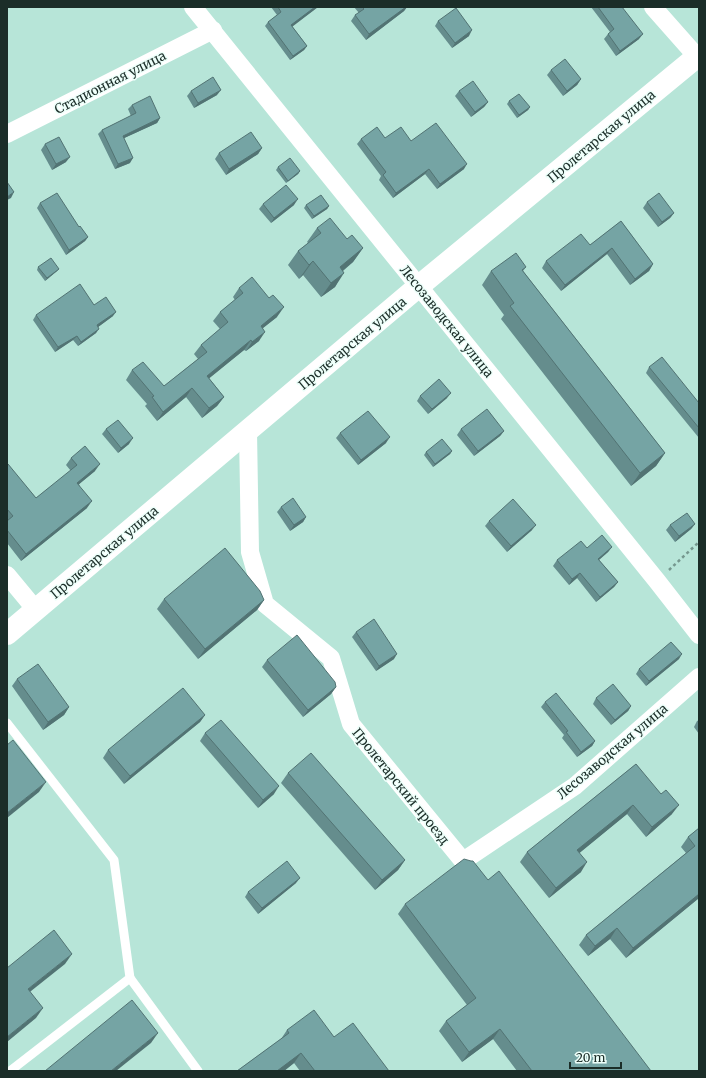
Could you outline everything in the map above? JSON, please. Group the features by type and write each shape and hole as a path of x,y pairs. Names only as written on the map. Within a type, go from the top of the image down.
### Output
{"street":[{"name":"Лесозаводская улица","path":"193,7 699,635"},
{"path":"653,7 698,57"},
{"name":"Стадионная улица","path":"7,134 213,30"},
{"name":"Пролетарская улица","path":"7,634 419,286 698,57"},
{"name":"Пролетарский проезд","path":"248,431 250,552 265,604 331,658 351,724 463,861"},
{"path":"7,575 36,610"},
{"name":"Лесозаводская улица","path":"463,861 575,786 699,677"}],"lane":[{"path":"7,723 114,860 130,978 198,1071"},
{"path":"10,1071 130,978"}],"path":[{"path":"657,581 699,542"}],"building":[{"path":"278,7 315,7 291,25 307,46 293,56 268,22 281,12"},
{"path":"362,7 406,7 369,34 355,15 364,9"},
{"path":"598,7 622,7 643,34 620,51 608,34 614,29"},
{"path":"456,8 472,30 455,43 438,21"},
{"path":"565,59 581,79 567,91 551,70"},
{"path":"213,77 221,90 198,103 191,91"},
{"path":"473,81 488,102 475,112 459,91"},
{"path":"519,94 530,107 519,115 509,101"},
{"path":"150,96 160,118 123,136 133,158 118,164 102,130 136,113 132,105"},
{"path":"436,123 467,164 440,184 429,169 396,193 383,175 386,172 361,139 377,127 385,138 401,127 411,141"},
{"path":"251,132 262,148 229,169 219,153"},
{"path":"59,137 70,157 56,164 45,144"},
{"path":"290,158 300,171 288,181 278,167"},
{"path":"7,182 14,192 7,197"},
{"path":"286,185 298,199 274,218 263,204"},
{"path":"57,193 79,227 80,226 88,237 69,250 40,203"},
{"path":"659,193 674,213 662,222 647,202"},
{"path":"321,195 329,206 314,216 306,205"},
{"path":"330,218 347,239 352,235 363,248 340,267 344,273 331,283 313,261 309,265 298,251 321,233 317,228"},
{"path":"621,221 653,264 635,279 612,248 565,285 546,261 581,234 590,245"},
{"path":"516,253 526,267 522,270 665,453 640,473 510,306 514,303 491,271"},
{"path":"51,258 59,269 47,278 38,267"},
{"path":"252,277 269,298 273,295 284,307 261,326 265,332 252,342 251,340 207,376 224,397 209,408 192,388 163,412 152,397 154,396 132,370 143,362 164,386 207,352 201,345 228,322 220,312 243,293 239,288"},
{"path":"80,284 94,305 106,297 116,312 97,325 99,329 81,342 77,336 58,347 36,315"},
{"path":"662,357 699,403 699,428 649,367"},
{"path":"439,379 451,393 432,409 420,396"},
{"path":"487,409 504,431 478,451 461,429"},
{"path":"368,411 390,437 361,460 340,433"},
{"path":"118,420 133,438 121,448 106,429"},
{"path":"442,439 452,451 435,464 426,452"},
{"path":"85,446 100,464 77,483 92,501 26,554 7,530 7,521 13,516 7,509 7,464 36,498 77,465 71,458"},
{"path":"293,498 306,517 294,525 281,507"},
{"path":"513,499 536,525 511,546 489,521"},
{"path":"687,513 695,524 679,536 670,525"},
{"path":"602,535 612,547 598,559 618,582 600,597 580,573 572,579 557,560 581,541 587,548"},
{"path":"225,548 260,591 264,600 205,649 164,599"},
{"path":"374,619 397,654 379,666 356,632"},
{"path":"297,635 335,682 336,687 308,710 267,660"},
{"path":"671,642 682,654 649,681 639,669"},
{"path":"38,664 69,707 48,722 17,679"},
{"path":"613,684 631,706 615,720 596,698"},
{"path":"183,688 205,715 130,776 108,750"},
{"path":"556,693 595,741 581,752 566,732 568,731 545,702"},
{"path":"221,720 279,786 263,800 205,733"},
{"path":"13,740 46,782 7,813 7,745"},
{"path":"311,753 405,860 382,880 288,773"},
{"path":"636,764 661,794 666,790 679,805 652,827 633,805 577,850 587,862 556,888 527,852"},
{"path":"699,828 699,894 633,948 617,928 595,946 586,935 695,846 688,837"},
{"path":"464,859 473,861 488,880 499,871 651,1071 532,1071 500,1029 469,1052 446,1021 476,998 405,904"},
{"path":"287,861 300,878 262,908 248,892"},
{"path":"54,930 72,954 28,989 43,1008 7,1037 7,968"},
{"path":"132,1000 158,1033 111,1071 45,1071"},
{"path":"314,1010 334,1037 353,1023 389,1071 315,1071 301,1053 277,1071 237,1071 289,1033 287,1030"}]}
